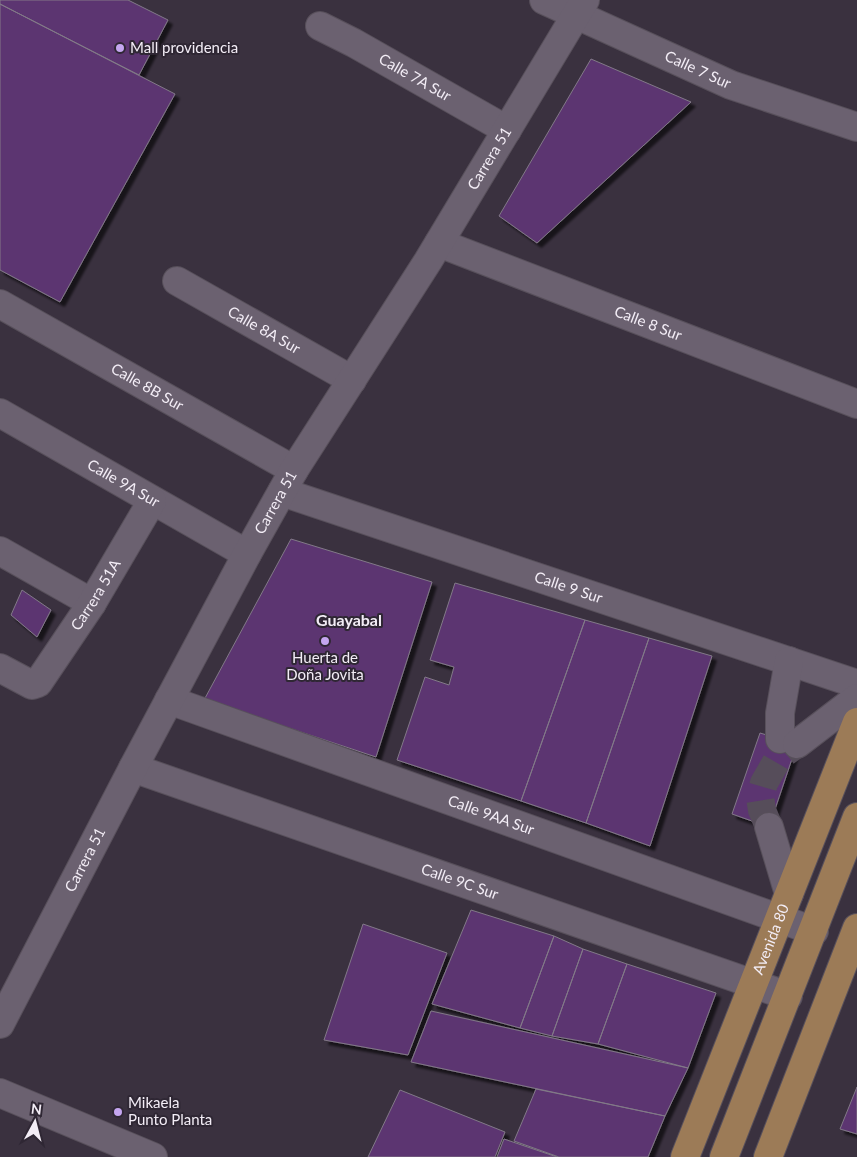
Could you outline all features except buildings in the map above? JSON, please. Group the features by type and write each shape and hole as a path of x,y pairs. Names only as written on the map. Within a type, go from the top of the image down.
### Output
{"main road":[{"name":"Avenida 80","path":"685,1157 857,722"},
{"path":"724,1157 814,932 857,817"},
{"path":"768,1157 857,928"}],"street":[{"name":"Calle 7 Sur","path":"544,0 580,8 731,85 857,127"},
{"name":"Carrera 51","path":"0,1024 133,768 288,481 439,243 580,8"},
{"name":"Calle 7A Sur","path":"320,26 354,43 507,130"},
{"name":"Calle 8 Sur","path":"439,243 857,404"},
{"name":"Calle 8A Sur","path":"177,281 352,380"},
{"name":"Calle 8B Sur","path":"0,304 288,481"},
{"name":"Calle 9A Sur","path":"0,413 247,554"},
{"name":"Calle 9 Sur","path":"288,481 857,684"},
{"name":"Carrera 51A","path":"0,668 34,686 41,679 92,603 152,501"},
{"path":"0,551 92,603"},
{"path":"789,661 780,713 788,742 857,698"},
{"name":"Calle 9AA Sur","path":"170,700 814,932"},
{"name":"Calle 9C Sur","path":"133,768 788,996"},
{"path":"769,827 790,894"},
{"path":"0,1093 153,1157"}],"tunnel":[{"path":"769,827 762,810 760,797 764,783 779,757 797,744"}],"place":[{"name":"Mall providencia","path":"120,48"},
{"name":"Huerta de Doña Jovita","path":"325,641"},
{"name":"Mikaela Punto Planta","path":"118,1112"}],"district":[{"name":"Guayabal","path":"349,620"}]}
